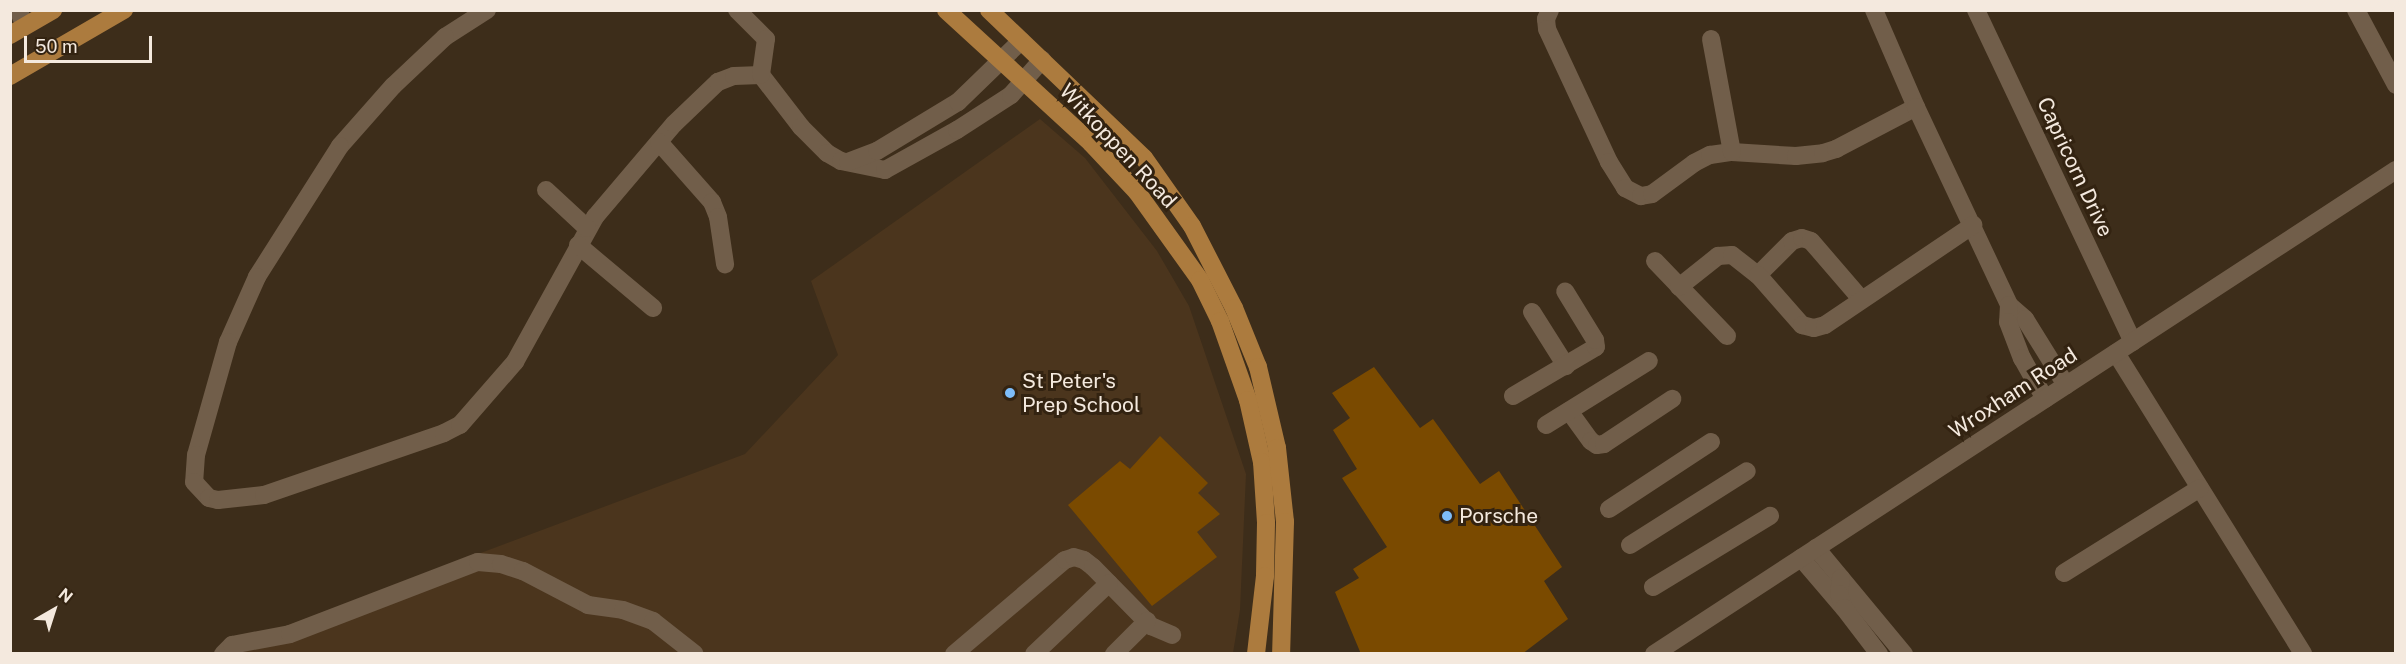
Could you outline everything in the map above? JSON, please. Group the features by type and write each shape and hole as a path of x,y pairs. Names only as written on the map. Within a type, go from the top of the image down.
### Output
{"main road":[{"path":"18,24 53,10"},
{"path":"10,76 124,10"},
{"name":"Witkoppen Road","path":"946,10 1090,143 1145,201 1200,280 1220,321 1248,400 1262,462 1266,523 1265,576 1256,654"},
{"name":"Witkoppen Road","path":"989,10 1137,151 1192,225 1220,276 1258,367 1277,448 1285,522 1281,654"}],"street":[{"path":"487,10 446,37 393,86 340,146 306,196 257,277 228,342 196,455 194,482 204,495 218,500 264,495 444,433 460,425 489,395 515,362 587,228 658,142 718,82 734,75 761,75"},
{"path":"737,10 766,39 761,75 801,127 827,153 846,162 885,170 923,150 1011,95 1042,60"},
{"path":"1550,10 1546,19 1547,29 1610,162 1625,188 1641,196 1652,194 1702,159 1732,152 1796,156 1823,153 1836,149 1916,107"},
{"path":"1874,10 1916,107 2009,305 2025,319 2066,385"},
{"name":"Capricorn Drive","path":"1976,10 2133,342"},
{"path":"2356,10 2395,90"},
{"path":"1711,39 1732,152"},
{"path":"846,162 877,152 958,102 1003,61 1021,41"},
{"path":"914,129 923,150"},
{"path":"658,142 712,202 718,217 725,264"},
{"name":"Wroxham Road","path":"1654,654 2396,170"},
{"path":"546,190 587,228"},
{"path":"1679,287 1723,254 1736,256 1758,275 1807,328 1825,325 1861,298 1973,225"},
{"path":"1758,275 1792,241 1802,238 1811,242 1861,298"},
{"path":"578,245 654,308"},
{"path":"1655,261 1727,336"},
{"path":"1513,396 1595,349 1597,345 1565,291"},
{"path":"2009,305 2008,322 2022,358 2046,399"},
{"path":"1532,312 1566,366"},
{"path":"2116,353 2303,654"},
{"path":"1546,425 1649,361"},
{"path":"1569,411 1591,441 1597,445 1604,444 1671,399"},
{"path":"1609,509 1711,442"},
{"path":"1630,545 1747,471"},
{"path":"2064,573 2200,488"},
{"path":"1653,587 1770,516"},
{"path":"1808,553 1840,578 1904,654"},
{"path":"1808,553 1844,608 1880,654"},
{"path":"964,651 1065,560 1074,557 1084,560 1147,621 1172,635"},
{"path":"223,654 232,645 290,634 478,562 501,564 523,570 588,605 623,610 653,621 695,654"},
{"path":"1840,578 1839,594 1844,608"},
{"path":"1034,654 1109,584"},
{"path":"1114,654 1147,621"}],"shaded area":[{"name":"St Peter's Prep School","path":"1040,119 1085,158 1157,251 1189,306 1246,474 1240,610 1233,653 211,654 745,454 838,355 811,281"}],"building":[{"name":"Porsche","path":"1374,367 1420,428 1433,419 1480,484 1499,471 1562,567 1544,581 1568,619 1522,654 1361,654 1335,592 1359,578 1353,569 1387,547 1342,478 1357,469 1333,430 1350,418 1332,393"},
{"path":"1160,436 1208,483 1198,493 1220,514 1197,532 1217,557 1152,606 1068,505 1120,461 1130,469"}],"place":[{"name":"St Peter's Prep School","path":"1010,393"},
{"name":"Porsche","path":"1447,516"}]}
